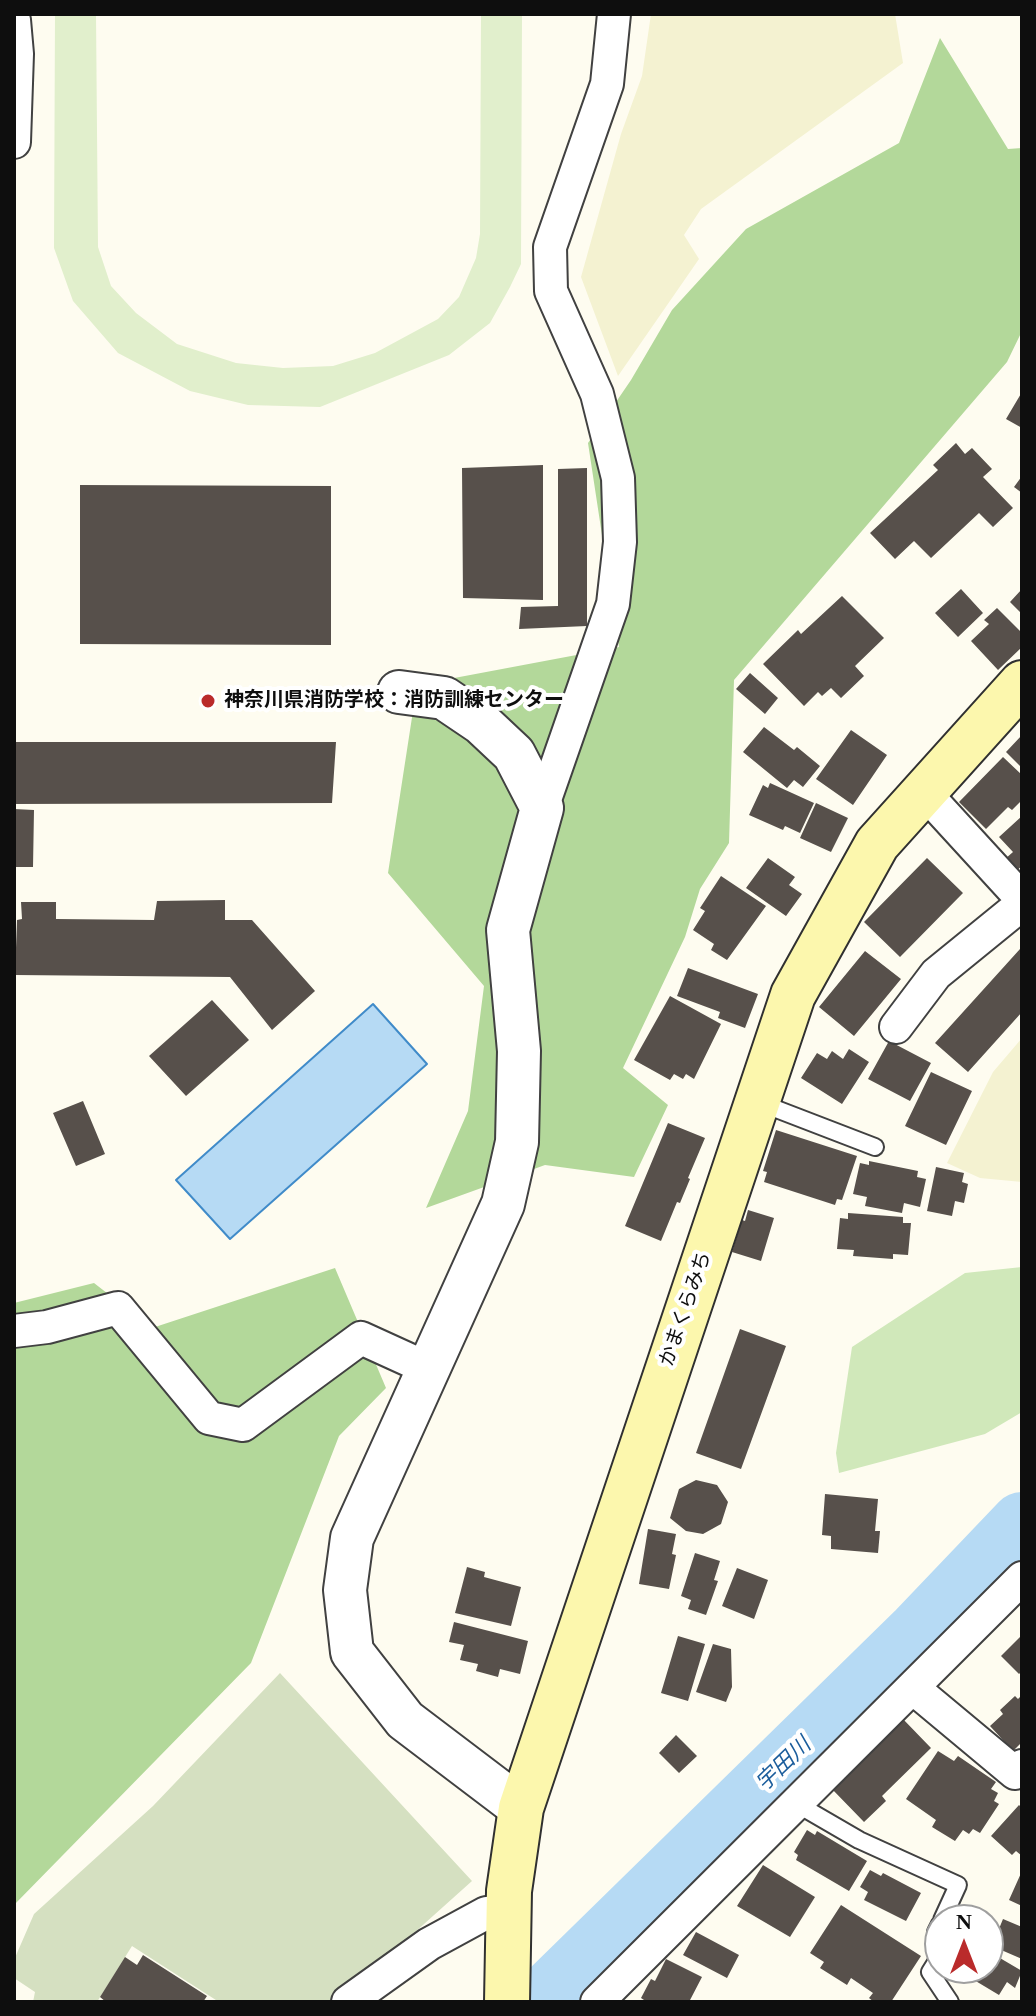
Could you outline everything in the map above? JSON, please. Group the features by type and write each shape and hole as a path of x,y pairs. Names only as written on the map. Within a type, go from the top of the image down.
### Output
{"main road":[{"name":"かまくらみち","path":"507,2002 509,1891 521,1808 793,995 877,844 1019,692"}],"street":[{"path":"521,1808 405,1720 352,1652 345,1590 352,1538 503,1204 517,1142 519,1051 508,930 542,808 613,604 620,542 618,478 597,394 551,291 550,247 607,84 614,14"},
{"path":"14,20 17,54 14,142"},
{"path":"399,692 444,698 481,723 514,754 542,808"},
{"path":"896,1027 936,974 1022,901 924,792"},
{"path":"14,1331 47,1327 118,1308 209,1418 243,1425 361,1338 429,1369"},
{"path":"597,2002 1022,1578"},
{"path":"913,1688 1015,1773 1022,1766"},
{"path":"348,2002 429,1944 486,1913 509,1910"}],"lane":[{"path":"756,1101 875,1147"},
{"path":"797,1804 859,1840 958,1885 949,1904"},
{"path":"938,1984 950,2002"}],"shaded area":[{"path":"651,14 895,14 903,63 701,209 684,235 699,259 618,376 581,277 621,134 642,76"},
{"path":"1022,1038 1022,1182 980,1178 947,1163 993,1072"}],"green space":[{"path":"55,14 96,14 98,247 111,286 136,313 177,344 236,363 283,368 333,366 375,353 438,319 459,297 476,258 480,234 481,14 522,14 521,264 490,323 449,355 320,407 248,405 190,391 118,353 73,301 54,248"},
{"path":"940,38 1008,149 1022,148 1022,331 1007,362 734,680 729,843 700,889 685,937 623,1068 668,1105 634,1177 545,1165 426,1208 468,1111 484,986 388,873 417,685 619,647 588,443 631,380 672,310 746,229 899,143"},
{"path":"1022,1267 1022,1412 985,1434 839,1473 836,1453 852,1347 965,1273"},
{"path":"335,1268 386,1388 339,1436 251,1663 14,1905 14,1303 94,1283 152,1328"},
{"path":"280,1673 472,1881 337,2002 219,2002 132,1946 97,2002 33,2002 35,1992 14,1978 14,1960 34,1914 153,1806"}],"water":[{"path":"373,1004 427,1064 230,1239 176,1180"}],"building":[{"path":"1022,392 1022,428 1006,419"},
{"path":"956,443 965,454 972,448 992,469 983,477 1013,508 993,527 979,513 931,558 914,541 895,559 870,533 938,470 933,465"},
{"path":"543,465 543,600 463,598 462,468"},
{"path":"587,468 587,626 519,629 521,607 558,606 558,469"},
{"path":"1022,476 1022,493 1014,487"},
{"path":"80,485 331,486 331,645 80,644"},
{"path":"961,589 983,613 958,637 935,613"},
{"path":"1022,589 1022,614 1010,602"},
{"path":"842,596 884,638 855,666 864,676 841,698 831,688 822,696 818,692 804,706 763,664 798,630 801,634"},
{"path":"997,608 1022,633 1022,647 998,670 971,641 989,624 984,620"},
{"path":"750,673 778,698 765,714 736,689"},
{"path":"764,727 794,750 797,747 820,766 803,787 794,780 787,788 743,752"},
{"path":"851,730 887,755 853,805 816,779"},
{"path":"1022,735 1022,768 1006,752"},
{"path":"14,742 336,742 332,803 14,804"},
{"path":"1003,757 1022,775 1022,800 1012,810 1008,807 986,829 959,802"},
{"path":"770,783 814,803 800,833 785,826 783,830 749,815 763,785 768,788"},
{"path":"816,803 848,818 831,852 800,838"},
{"path":"14,809 34,810 33,867 14,867"},
{"path":"1022,816 1022,866 1016,871 1005,859 1013,852 999,837"},
{"path":"768,858 795,877 789,885 802,894 786,916 746,888"},
{"path":"927,858 963,893 900,957 864,922"},
{"path":"721,876 766,906 727,960 711,950 714,944 693,930 705,911 700,908"},
{"path":"225,900 225,920 252,920 315,991 272,1030 230,977 15,975 17,920 22,919 21,902 56,902 56,919 154,920 157,901"},
{"path":"1020,949 1022,1012 968,1072 935,1043"},
{"path":"865,951 901,979 854,1036 819,1007"},
{"path":"688,968 758,994 745,1028 718,1018 720,1012 677,996"},
{"path":"670,996 721,1024 694,1079 686,1074 683,1079 674,1074 670,1080 634,1060"},
{"path":"212,1000 249,1040 186,1096 149,1056"},
{"path":"889,1041 931,1063 910,1101 868,1079"},
{"path":"849,1049 869,1062 842,1104 801,1078 817,1053 827,1059 832,1051 843,1059"},
{"path":"931,1072 972,1091 946,1145 905,1126"},
{"path":"83,1101 105,1154 76,1166 53,1113"},
{"path":"668,1123 705,1138 680,1203 677,1202 661,1241 625,1226"},
{"path":"776,1130 857,1156 842,1200 837,1199 835,1205 764,1182 767,1172 763,1171"},
{"path":"869,1161 918,1171 917,1177 926,1179 920,1207 904,1203 902,1213 865,1206 867,1197 853,1194 860,1163 869,1165"},
{"path":"936,1167 964,1173 962,1182 968,1184 964,1203 955,1201 952,1216 927,1211"},
{"path":"748,1210 774,1218 761,1261 732,1252"},
{"path":"848,1213 903,1217 903,1223 911,1223 908,1255 893,1254 893,1259 853,1256 854,1250 837,1249 840,1218 848,1219"},
{"path":"740,1329 786,1346 741,1469 696,1453"},
{"path":"696,1480 717,1485 728,1502 721,1524 703,1534 686,1531 670,1518 679,1489"},
{"path":"825,1494 878,1499 875,1531 880,1531 878,1553 831,1549 831,1536 822,1535"},
{"path":"648,1529 676,1534 672,1554 676,1555 669,1589 639,1584"},
{"path":"695,1553 720,1561 714,1580 718,1581 706,1615 688,1609 691,1600 681,1596"},
{"path":"467,1567 485,1572 484,1577 521,1587 511,1626 455,1613"},
{"path":"737,1568 768,1580 754,1619 722,1606"},
{"path":"454,1622 528,1641 520,1674 500,1669 498,1677 476,1671 478,1664 460,1660 464,1645 449,1642"},
{"path":"1022,1635 1022,1671 1019,1674 1001,1656"},
{"path":"678,1636 705,1644 688,1701 661,1693"},
{"path":"713,1644 731,1649 732,1687 726,1702 696,1692"},
{"path":"1022,1695 1022,1742 1013,1751 990,1726 1003,1714 1000,1710 1015,1696 1018,1699"},
{"path":"902,1718 931,1748 882,1796 886,1801 864,1822 831,1788"},
{"path":"676,1735 697,1756 679,1773 659,1753"},
{"path":"938,1751 954,1761 958,1756 996,1782 991,1789 998,1793 994,1801 999,1804 980,1833 973,1829 969,1834 963,1830 955,1841 932,1827 936,1820 906,1799"},
{"path":"1019,1805 1022,1808 1022,1856 1016,1851 1012,1855 991,1836"},
{"path":"807,1830 815,1835 817,1831 867,1861 849,1891 796,1860 798,1855 794,1852"},
{"path":"763,1865 815,1897 790,1937 737,1906"},
{"path":"870,1870 881,1876 883,1873 921,1893 906,1921 864,1900 868,1892 860,1887"},
{"path":"1022,1871 1022,1906 1009,1900"},
{"path":"841,1905 921,1956 891,2002 874,2002 869,1998 873,1993 851,1978 847,1985 820,1968 824,1962 810,1953"},
{"path":"1004,1919 1022,1927 1022,1959 1004,1951"},
{"path":"696,1932 739,1955 727,1978 683,1955"},
{"path":"143,1955 207,1996 203,2002 106,2002 100,1997 125,1957 137,1965"},
{"path":"666,1959 702,1977 689,2002 647,2002 641,1998 651,1979 655,1981"},
{"path":"1004,1960 1022,1971 1015,1988 1007,1982 999,1995 981,1984 1004,1984"}],"waterway":[{"name":"宇田川","path":"541,2002 919,1632 1022,1524"}],"place":[{"name":"神奈川県消防学校：消防訓練センター","path":"208,701"}]}
